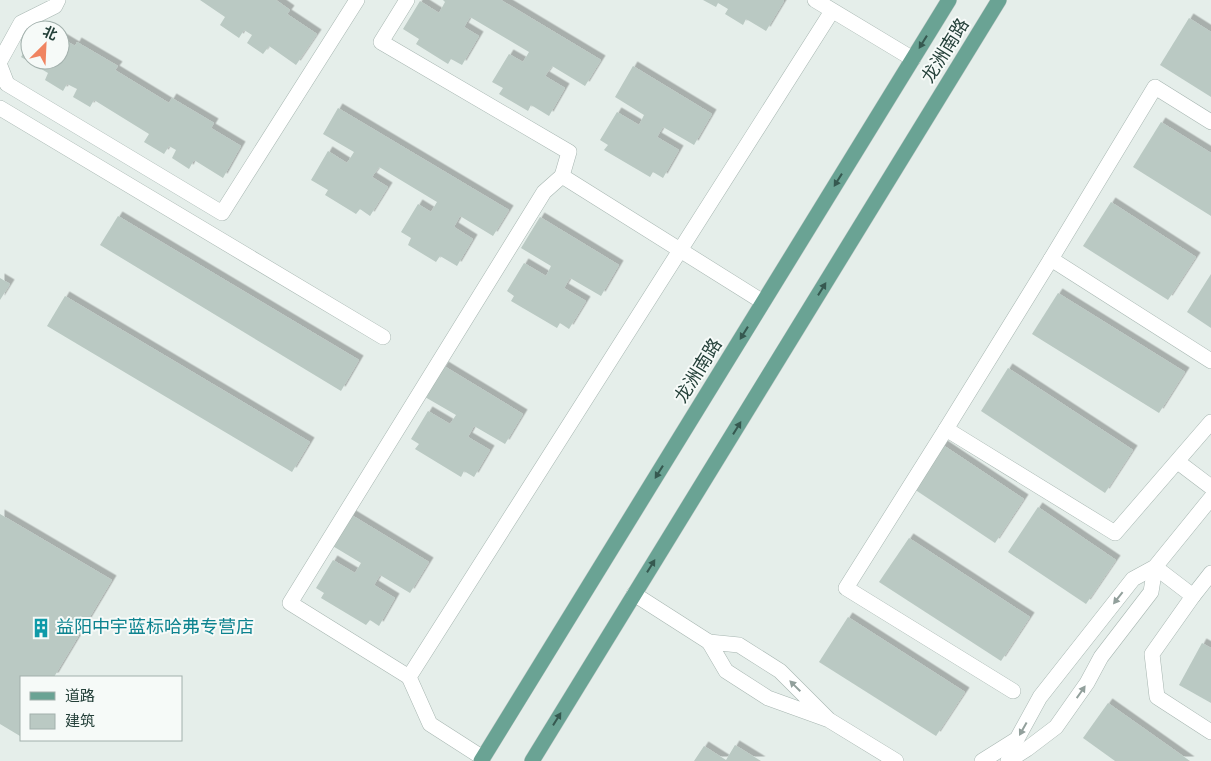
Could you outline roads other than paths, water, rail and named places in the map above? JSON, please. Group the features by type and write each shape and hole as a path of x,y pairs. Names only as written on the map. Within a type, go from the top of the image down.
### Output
{"main road":[{"name":"龙洲南路","path":"482,759 949,0"},
{"name":"龙洲南路","path":"532,761 999,0"}],"street":[{"path":"0,61 21,23 55,6 58,0"},
{"path":"0,66 7,84 222,213 357,0"},
{"path":"407,0 381,42 569,152 562,176 544,192 290,603 410,677 430,724 482,759"},
{"path":"815,0 913,59"},
{"path":"410,677 832,11"},
{"path":"1013,691 846,588 1051,260 1155,87 1211,122"},
{"path":"0,108 383,337"},
{"path":"562,176 763,302"},
{"path":"1051,260 1211,361"},
{"path":"946,429 1115,533 1211,422"},
{"path":"1178,462 1211,487"},
{"path":"982,761 1017,739 1040,698 1133,579 1154,568 1211,498"},
{"path":"1154,568 1193,596"},
{"path":"1008,761 1056,727 1087,683 1101,657 1151,592 1154,568"},
{"path":"1211,573 1152,654 1157,697 1211,732"},
{"path":"634,594 709,642 739,645 780,672 829,720"},
{"path":"709,642 726,671 768,698 829,720 896,761"}],"place":[{"name":"益阳中宇蓝标哈弗专营店","path":"41,628"}]}
